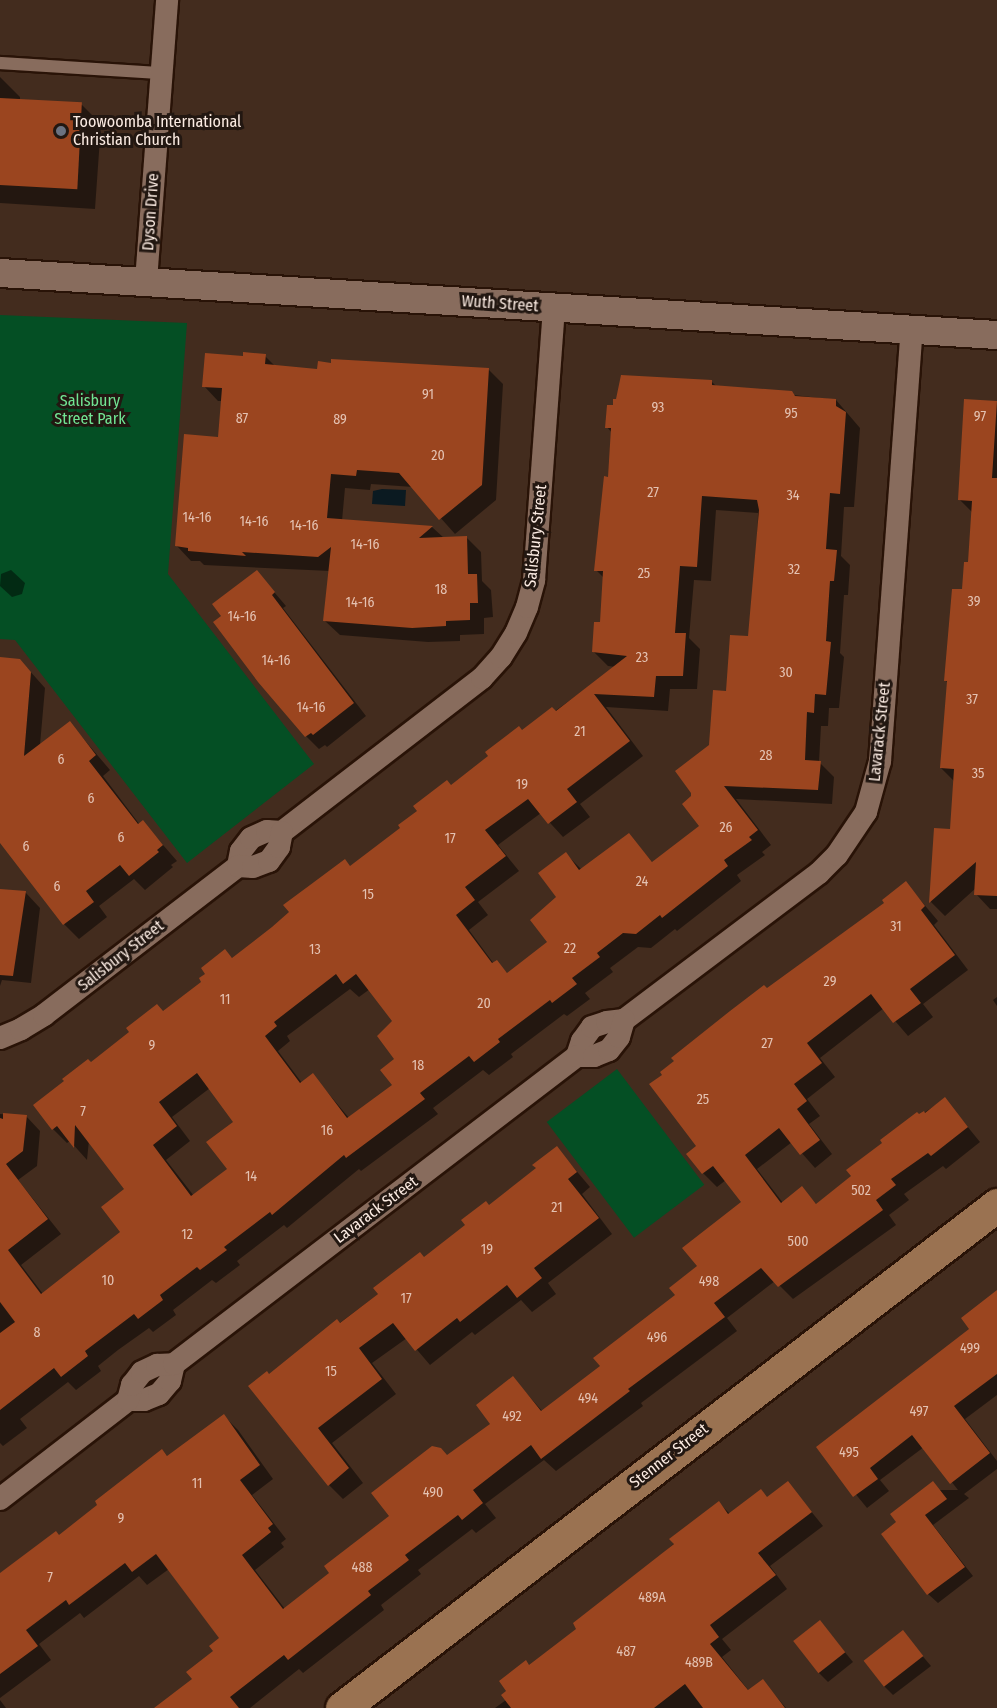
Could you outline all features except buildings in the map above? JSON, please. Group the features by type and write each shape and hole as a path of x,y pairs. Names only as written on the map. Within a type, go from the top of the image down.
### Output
{"main road":[{"name":"Stenner Street","path":"342,1708 997,1205"}],"street":[{"name":"Dyson Drive","path":"146,281 167,0"},
{"name":"Wuth Street","path":"1,272 997,335"},
{"name":"Salisbury Street","path":"0,1038 45,1015 238,866 253,867 269,861 279,847 282,832 482,678 501,657 516,633 527,607 534,580 554,307"},
{"name":"Lavarack Street","path":"0,1499 128,1400 132,1385 142,1372 157,1365 174,1365 578,1056 582,1041 592,1028 607,1022 624,1020 819,873 837,855 866,812 880,761 912,330"}],"lane":[{"path":"0,63 161,73"}],"green space":[{"name":"Salisbury Street Park","path":"0,315 187,323 168,574 314,764 187,863 15,640 0,639"},
{"path":"617,1069 704,1185 634,1238 547,1122"}],"shaded area":[{"path":"406,490 405,506 372,504 373,491"}],"place":[{"name":"Toowoomba International Christian Church","path":"61,131"}]}
